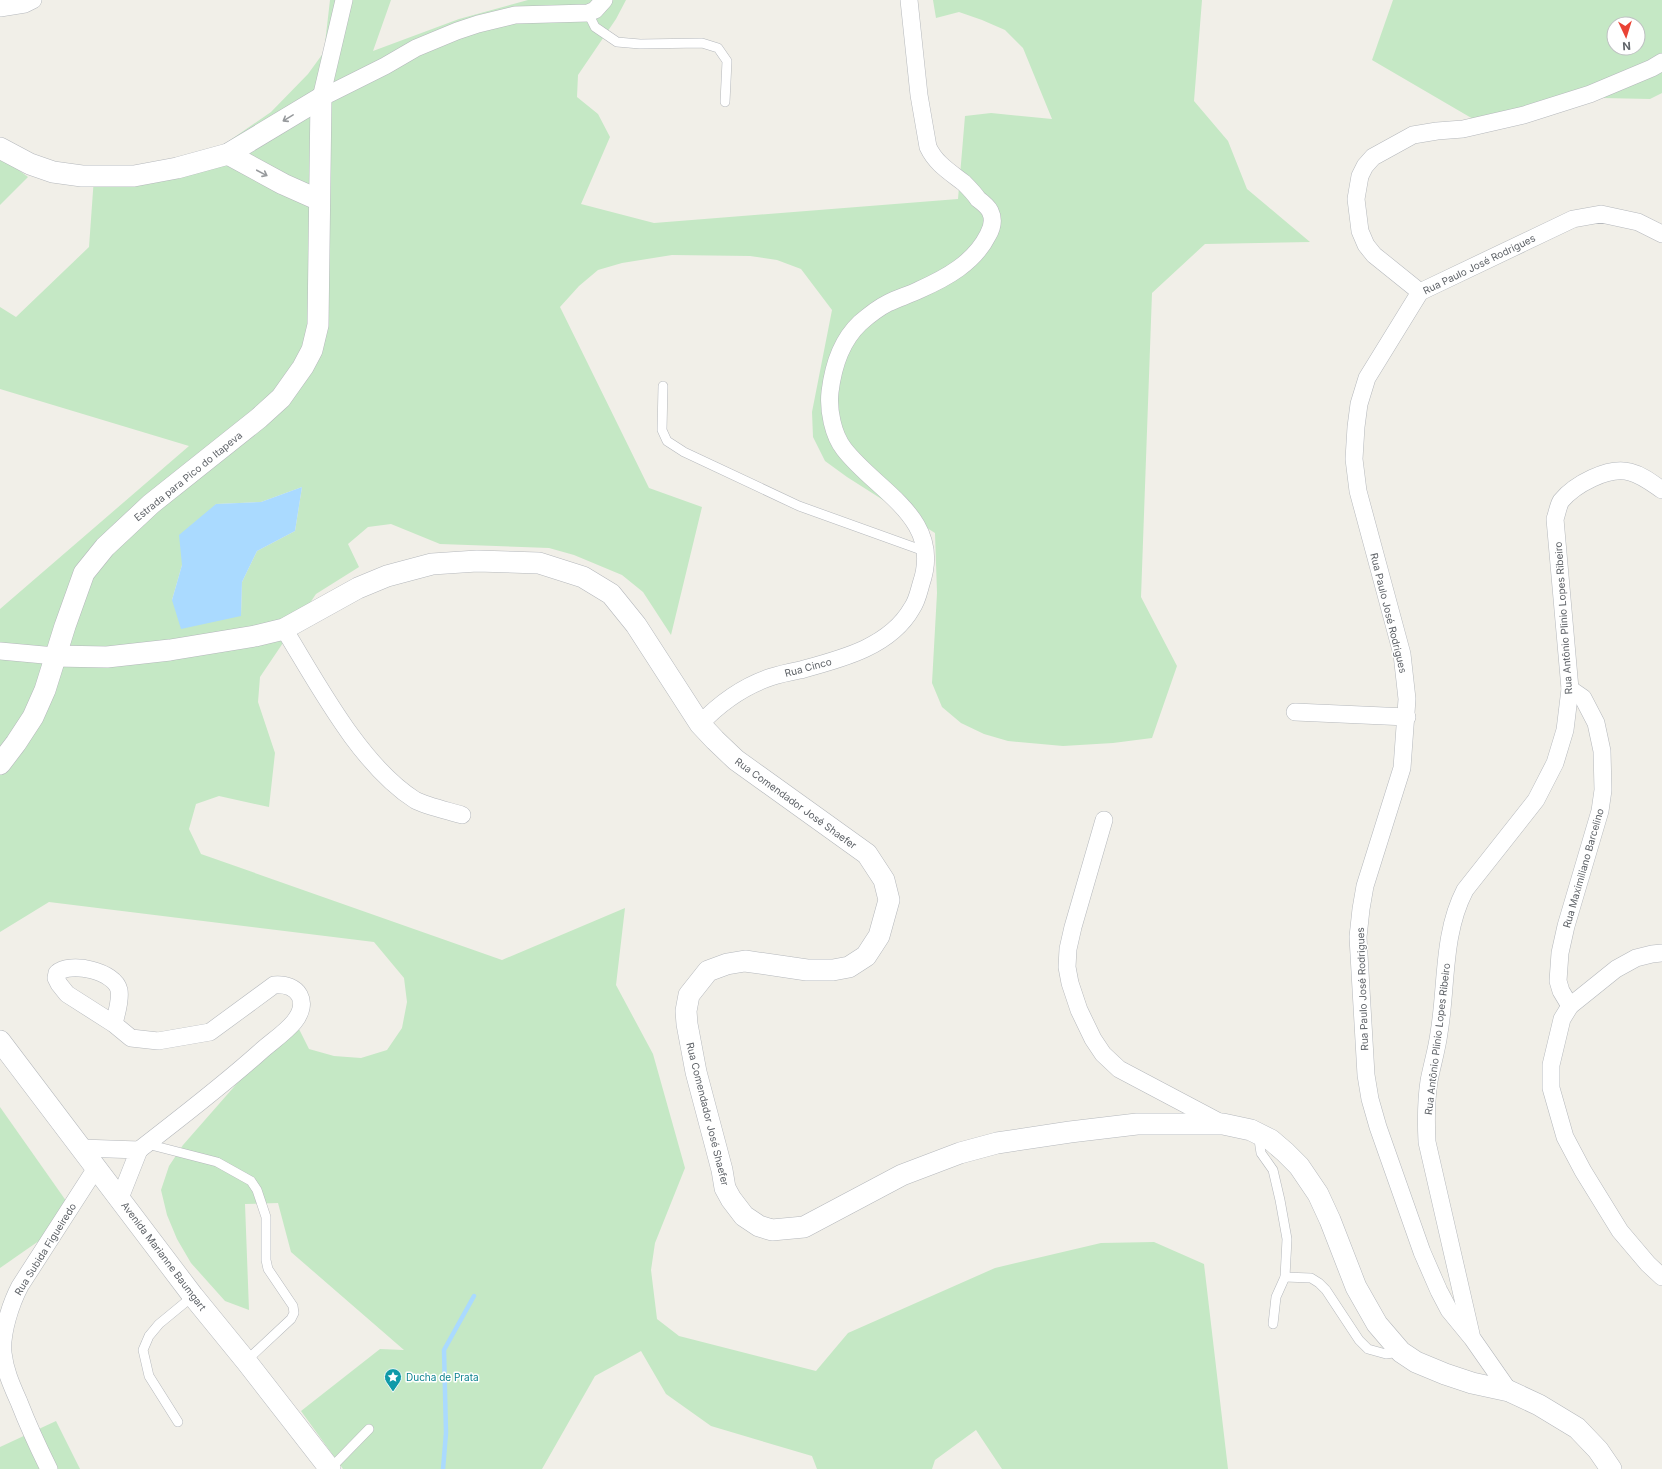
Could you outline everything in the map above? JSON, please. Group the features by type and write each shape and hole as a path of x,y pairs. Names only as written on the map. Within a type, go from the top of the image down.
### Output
{"street":[{"path":"0,8 25,4 33,0"},
{"path":"321,98 344,0"},
{"path":"0,148 30,164 52,172 82,176 134,176 177,168 228,154 321,98 385,66 416,48 471,26 515,15 588,13 595,10 604,0"},
{"path":"909,0 918,88 928,147 940,165 966,185 990,211 993,222 987,238 977,252 953,274 887,303 852,331 842,347 833,372 830,396 831,414 835,432 843,448 901,504 922,533 927,552"},
{"path":"1420,292 1374,255 1366,245 1360,231 1356,215 1357,191 1360,176 1365,166 1373,157 1413,135 1463,128 1530,113 1590,94 1645,71 1662,62"},
{"name":"Estrada para Pico do Itapeva","path":"0,764 33,717 45,690 55,656 84,573 105,547 151,504 259,418 281,398 312,350 318,325 321,98"},
{"path":"228,154 283,184 319,200"},
{"name":"Rua Paulo José Rodrigues","path":"1509,1391 1472,1338 1450,1310 1438,1291 1422,1252 1378,1127 1370,1099 1366,1075 1358,938 1361,909 1365,886 1402,768 1407,717 1407,699 1402,654 1358,491 1354,459 1356,426 1359,404 1367,378 1420,292 1573,219 1601,214 1638,222 1662,234"},
{"name":"Rua Antônio Plinio Lopes Ribeiro","path":"1472,1338 1427,1142 1426,1117 1429,1082 1440,1033 1450,936 1457,906 1465,890 1536,800 1555,763 1565,730 1570,689 1555,519 1560,503 1572,490 1588,480 1608,472 1629,471 1643,477 1662,490"},
{"name":"Rua Cinco","path":"700,724 712,712 729,699 755,684 771,677 848,656 895,631 913,607 926,565 927,552"},
{"name":"Rua Comendador José Shaefer","path":"55,656 107,657 170,650 255,636 284,629 358,588 387,576 432,564 477,561 539,563 583,577 611,594 636,625 700,724 736,760 868,854 884,880 889,900 880,936 866,956 849,966 833,970 807,970 745,961 727,964 708,970 689,995 686,1011 687,1024 696,1072 722,1170 725,1188 731,1199 744,1216 758,1226 772,1230 804,1227 908,1173 960,1153 997,1143 1137,1124 1223,1124 1258,1132 1272,1140 1299,1166 1318,1194 1356,1286 1377,1324 1401,1352 1416,1362 1445,1374 1472,1383 1509,1391 1539,1405 1577,1428 1598,1450 1611,1469"},
{"path":"284,629 335,712 367,755 395,785 417,801 462,815"},
{"path":"0,651 55,656"},
{"name":"Rua Maximiliano Barcelino","path":"1570,689 1583,698 1596,723 1602,751 1603,790 1600,811 1566,926 1560,953 1558,981 1561,991 1570,1006"},
{"path":"1296,712 1407,717"},
{"path":"1104,820 1068,949 1067,967 1070,983 1079,1010 1093,1040 1119,1069 1223,1124"},
{"path":"1662,953 1636,958 1616,969 1570,1006 1562,1019 1551,1065 1551,1088 1565,1137 1583,1171 1620,1231 1648,1264 1662,1277"},
{"path":"114,1024 131,1038 158,1041 210,1032 274,985 283,984 293,988 298,993 302,1002 294,1022 246,1065 143,1147 120,1198"},
{"name":"Avenida Marianne Baumgart","path":"0,1041 193,1296 330,1469"},
{"path":"81,1148 143,1147"},
{"name":"Rua Subida Figueiredo","path":"49,1469 36,1443 7,1373 3,1352 6,1326 12,1301 20,1286 96,1168"}],"lane":[{"path":"588,13 595,28 617,42 640,44 702,43 718,48 726,61 725,102"},
{"path":"663,386 662,430 667,441 684,452 799,506 927,552"},
{"path":"1258,1132 1259,1148 1273,1170 1287,1239 1285,1277 1276,1297 1273,1324"},
{"path":"143,1147 217,1162 251,1181 257,1190 266,1218 266,1260 268,1269 293,1306 294,1313 291,1319 246,1361"},
{"path":"1285,1277 1311,1278 1319,1283 1326,1290 1359,1340 1368,1349 1386,1354 1401,1352"},
{"path":"178,1422 149,1376 143,1350 149,1336 159,1324 193,1296"},
{"path":"330,1469 369,1429"}],"green space":[{"path":"330,0 391,0 373,51 459,19 528,0 626,0 616,19 578,75 577,97 598,114 610,137 581,204 654,223 958,199 965,116 991,113 1052,119 1023,48 1005,30 959,12 936,18 933,0 1202,0 1194,101 1228,141 1247,189 1310,242 1205,244 1152,293 1141,597 1177,666 1152,738 1113,743 1063,746 1008,741 984,734 961,723 942,707 932,683 937,593 935,533 847,477 825,461 813,437 812,412 832,310 801,269 777,260 750,256 672,255 622,263 598,270 579,286 560,307 649,488 702,507 671,635 643,592 622,575 574,555 549,548 440,544 391,524 368,527 348,544 359,567 316,594 260,677 258,702 275,753 269,807 219,796 196,804 189,829 201,854 502,960 625,908 616,985 653,1054 685,1168 655,1243 651,1270 657,1319 679,1336 816,1371 848,1333 995,1268 1101,1243 1154,1242 1204,1264 1228,1469 1002,1469 976,1430 935,1460 932,1469 817,1469 812,1456 711,1426 666,1394 641,1351 595,1376 542,1469 343,1469 301,1411 380,1349 404,1350 291,1252 278,1203 245,1204 249,1310 225,1301 191,1263 177,1239 167,1215 161,1190 169,1166 183,1145 240,1080 297,1025 309,1049 334,1056 361,1058 387,1050 402,1028 407,1002 404,978 374,942 49,902 0,932 0,609 189,446 0,389 0,307 16,317 89,247 94,177 202,154 226,143 271,112 308,74 324,52","holes":["302,487 295,531 257,551 242,582 241,616 172,600 182,565 216,504 261,502"]},
{"path":"1393,0 1662,0 1662,93 1650,99 1602,98 1480,123 1372,60"},
{"path":"0,156 28,177 0,205"},
{"path":"0,1107 76,1215 0,1268"},
{"path":"56,1421 80,1469 0,1469 0,1447"}],"water":[{"path":"302,487 295,531 257,551 242,582 241,616 181,629 172,600 182,565 179,535 216,504 261,502"}],"waterway":[{"path":"443,1469 446,1433 444,1350 474,1296"}],"place":[{"name":"Ducha de Prata","path":"393,1392"}]}
